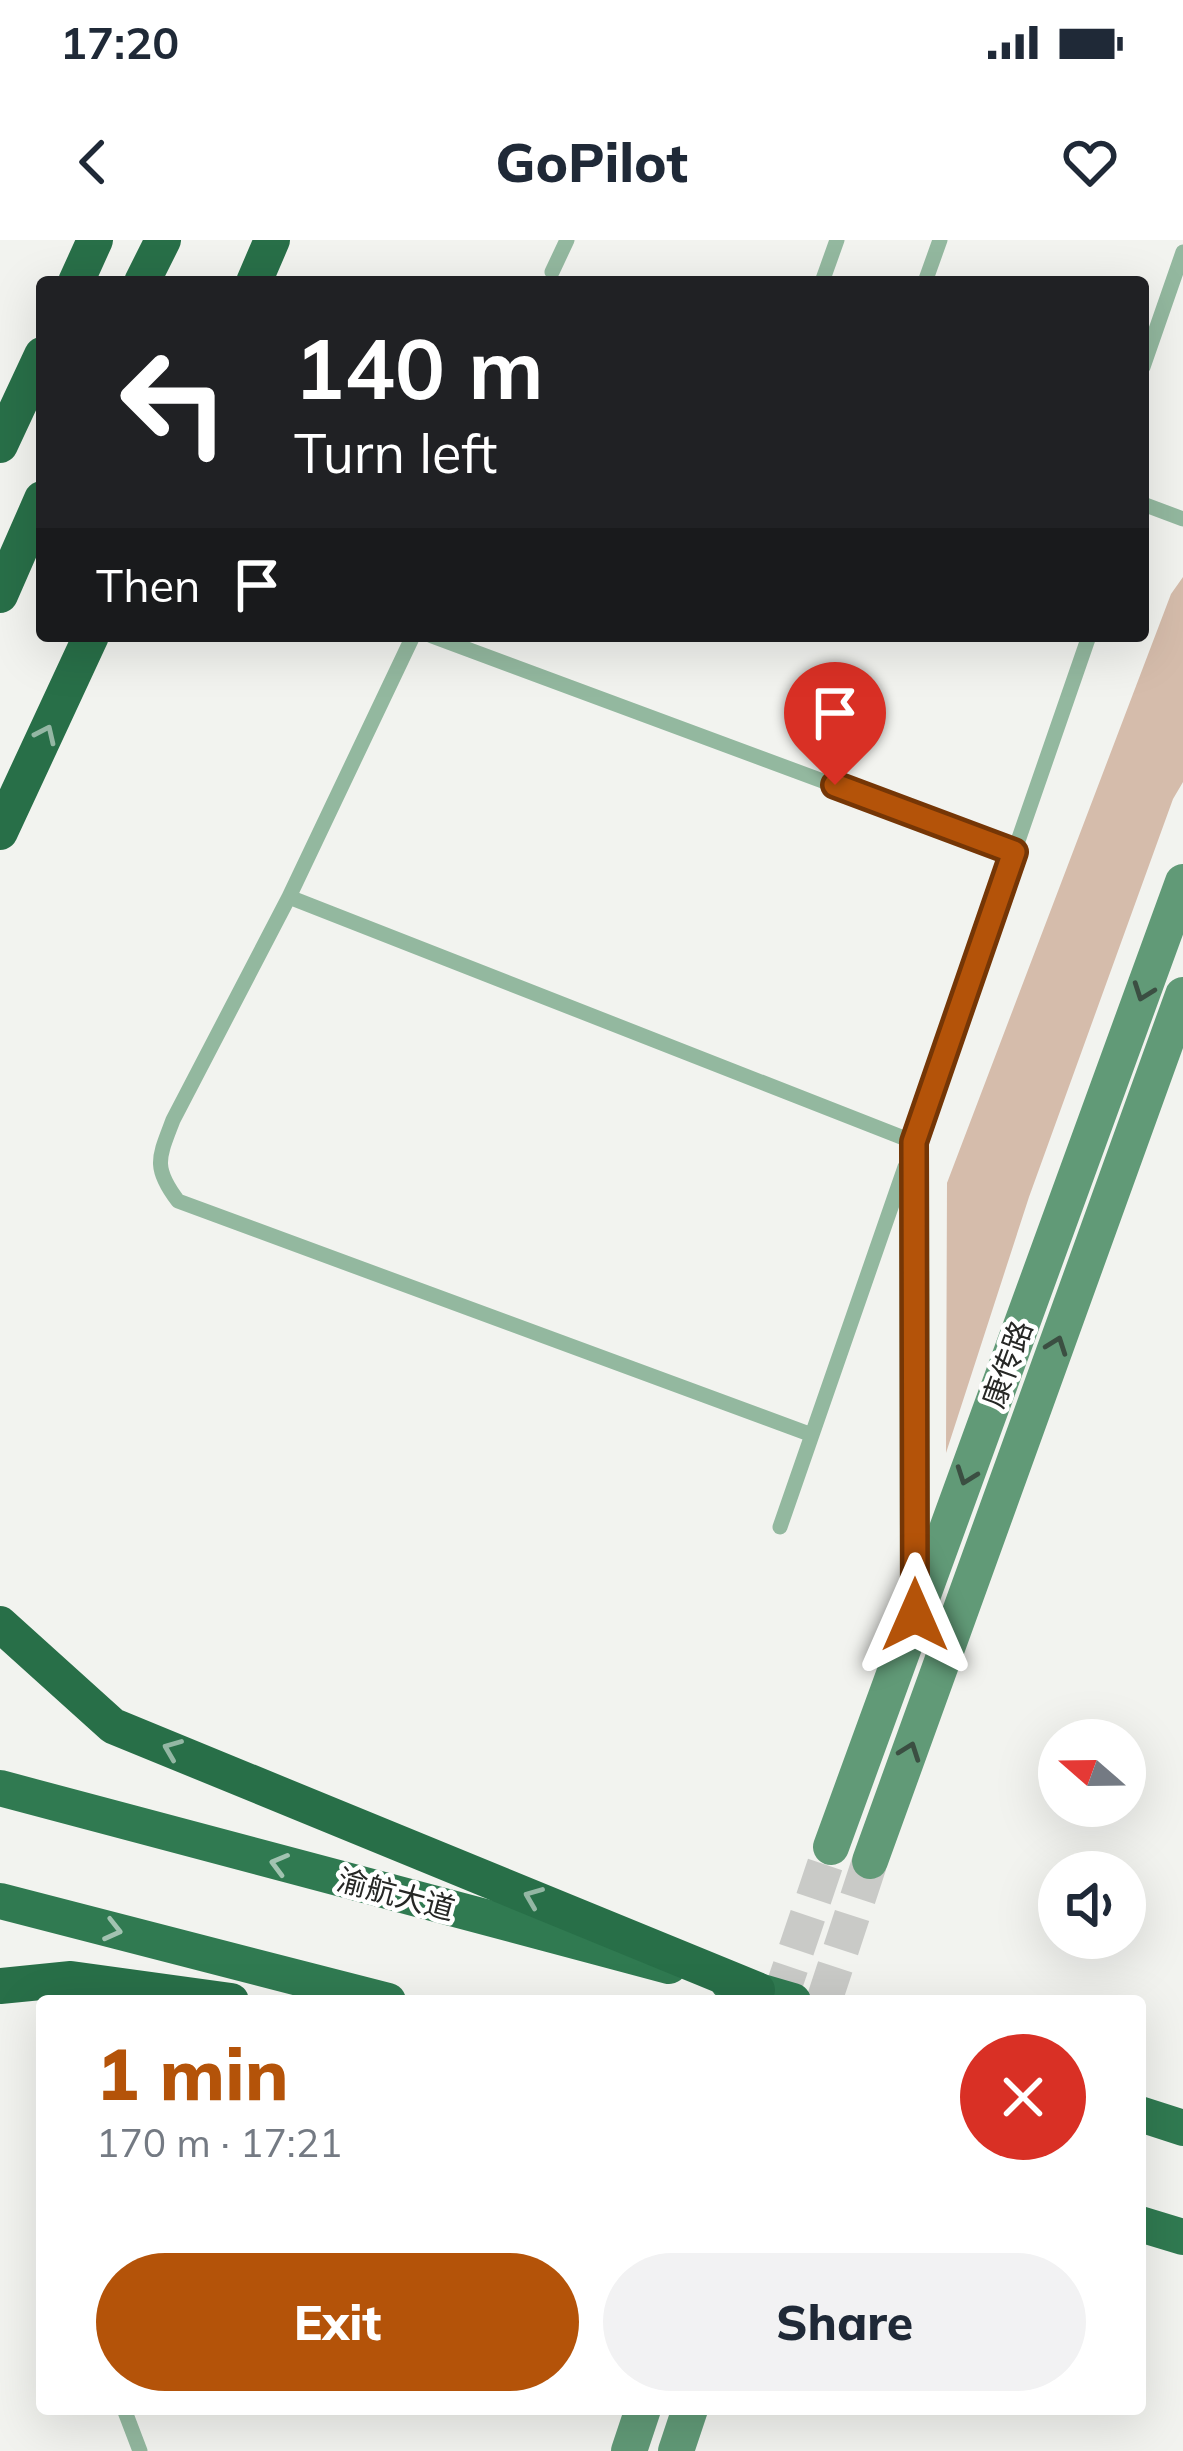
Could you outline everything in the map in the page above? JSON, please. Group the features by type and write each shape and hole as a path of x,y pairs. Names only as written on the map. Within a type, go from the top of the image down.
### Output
{"highway":[{"path":"79,276 95,240"},
{"path":"145,276 163,240"},
{"path":"257,276 272,240"},
{"path":"0,445 36,368"},
{"path":"0,596 36,513"},
{"path":"0,832 89,642"},
{"path":"0,862 24,781"},
{"path":"0,1624 113,1726 757,1990"},
{"name":"渝航大道","path":"0,1788 773,1995"},
{"path":"0,1901 365,1995"},
{"path":"0,1986 71,1979 187,1995"},
{"path":"1146,2116 1183,2128"},
{"path":"1146,2226 1183,2237"}],"main road":[{"name":"康传路","path":"831,1847 1183,882"},
{"name":"康传路","path":"870,1861 1183,995"},
{"path":"629,2451 642,2415"},
{"path":"676,2451 688,2415"}],"street":[{"path":"914,1142 915,1615"}],"lane":[{"path":"552,272 567,240"},
{"path":"824,276 837,240"},
{"path":"927,276 940,240"},
{"path":"1149,350 1183,251"},
{"path":"1149,506 1183,519"},
{"path":"410,642 289,897 173,1120 158,1159 162,1180 178,1201 812,1435"},
{"path":"448,642 1014,852"},
{"path":"780,1526 1087,642"},
{"path":"289,897 914,1142"},
{"path":"126,2415 140,2451"}],"shaded area":[{"path":"1183,577 1183,782 1029,1197 946,1453 947,1183 1171,594"}],"tunnel":[{"path":"781,1995 831,1847"},
{"path":"826,1995 870,1861"}],"route":[{"path":"835,785 1014,852 914,1142 915,1615"}]}
